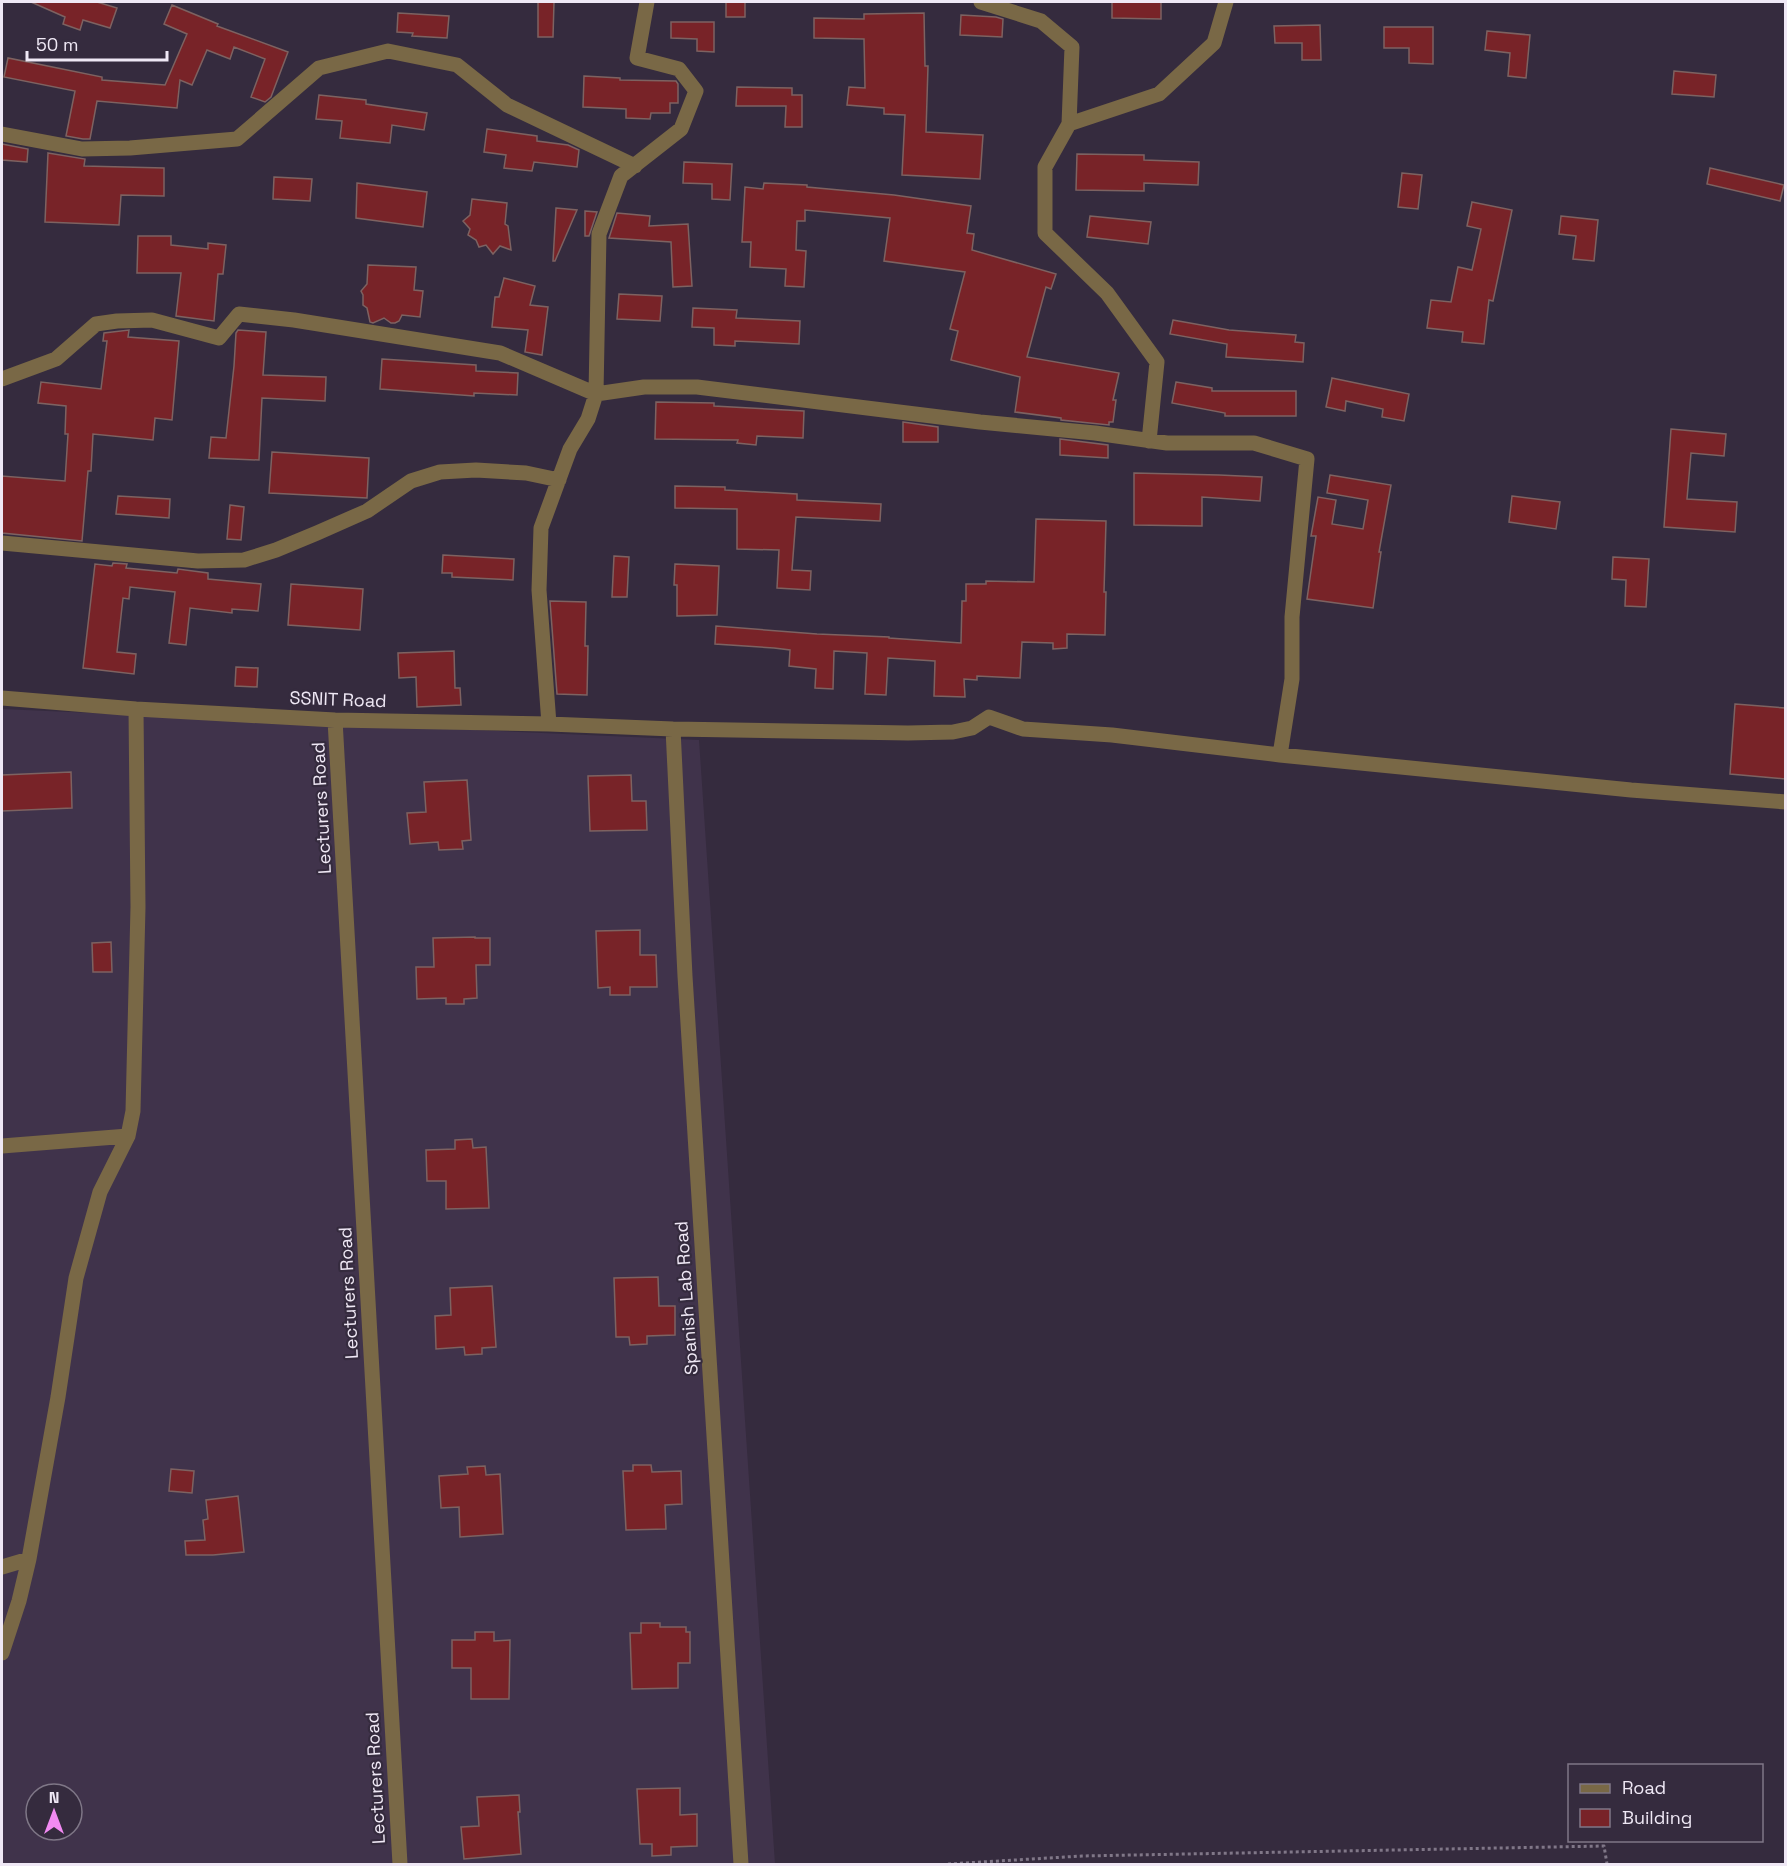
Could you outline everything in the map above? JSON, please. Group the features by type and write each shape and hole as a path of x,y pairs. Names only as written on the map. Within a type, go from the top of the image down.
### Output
{"street":[{"path":"549,724 540,590 541,528 570,449 588,419 596,394 599,234 621,176 681,129 696,91 679,69 637,58 647,2"},
{"path":"981,2 1041,21 1072,47 1068,124 1045,167 1045,233 1107,293 1157,362 1149,441"},
{"path":"1068,124 1159,94 1214,43 1226,2"},
{"path":"2,134 82,149 130,148 237,139 319,68 388,51 457,65 507,105 635,166"},
{"path":"2,379 56,359 96,324 117,321 152,321 219,338 239,314 500,353 596,394 644,387 697,387 1167,443 1254,443 1307,459 1292,617 1292,679 1280,755"},
{"path":"2,543 198,561 244,560 276,550 367,511 411,481 440,472 476,470 516,472 559,480"},
{"name":"SSNIT Road","path":"2,698 136,709 335,720 673,729 953,732 972,728 989,717 1023,729 1112,735 1280,755 1631,790 1785,802"},
{"path":"2,1653 19,1601 29,1559 58,1397 76,1278 100,1192 128,1136 133,1111 138,907 136,709"},
{"name":"Lecturers Road","path":"335,720 400,1864"},
{"name":"Spanish Lab Road","path":"673,729 685,976 741,1864"},
{"path":"2,1146 128,1136"},
{"path":"2,1567 29,1559"}],"path":[{"path":"948,1864 1082,1856 1604,1846 1607,1864"}],"shaded area":[{"path":"2,709 699,740 775,1864 2,1864"}],"building":[{"path":"31,2 97,2 117,8 110,28 83,20 80,30 63,24 65,17"},
{"path":"538,2 554,2 553,37 538,37"},
{"path":"726,2 745,2 745,17 726,17"},
{"path":"1112,2 1161,2 1161,19 1112,18"},
{"path":"172,5 218,24 217,26 288,52 271,97 265,102 251,97 265,59 234,47 230,59 207,50 192,85 180,80 177,108 97,101 90,139 83,139 66,136 75,91 4,77 8,58 102,77 102,80 165,85 187,34 164,24"},
{"path":"398,13 449,16 447,38 412,36 413,33 397,32"},
{"path":"924,13 925,66 928,66 926,132 983,135 980,179 902,175 905,115 884,114 884,108 847,105 849,87 865,88 864,39 814,38 814,18 864,19 864,14"},
{"path":"961,15 1003,19 1002,37 960,35"},
{"path":"671,22 714,22 714,52 697,51 697,39 671,38"},
{"path":"1320,25 1321,60 1302,60 1302,43 1275,43 1274,26"},
{"path":"1384,27 1433,27 1433,64 1409,63 1409,48 1384,48"},
{"path":"1487,31 1530,35 1526,78 1508,76 1510,53 1485,50"},
{"path":"1674,71 1716,75 1714,97 1672,94"},
{"path":"584,76 620,78 620,80 676,81 678,103 670,103 670,113 651,113 650,119 626,118 626,109 583,107"},
{"path":"737,87 792,88 792,95 802,95 802,127 785,127 786,106 736,106"},
{"path":"319,95 366,100 366,104 427,113 424,130 392,125 390,143 340,138 342,121 316,119"},
{"path":"487,129 537,136 537,141 568,145 579,150 577,167 534,162 532,171 504,168 506,155 484,152"},
{"path":"2,144 28,149 27,162 2,160"},
{"path":"48,153 85,159 84,166 164,168 164,196 121,195 119,225 45,222"},
{"path":"1077,154 1144,155 1144,160 1199,162 1198,185 1144,183 1144,191 1076,190"},
{"path":"684,162 732,164 730,200 712,199 712,184 683,183"},
{"path":"1710,168 1784,185 1780,201 1707,184"},
{"path":"1402,173 1422,175 1418,209 1398,207"},
{"path":"274,177 312,179 310,201 273,199"},
{"path":"357,183 427,192 423,227 356,218"},
{"path":"764,183 807,185 807,187 894,195 971,206 967,233 974,234 972,250 1056,274 1051,289 1046,287 1027,357 1119,373 1113,400 1116,400 1113,422 1109,422 1109,425 1015,412 1020,377 951,360 958,331 950,329 965,272 884,261 890,218 805,210 805,221 797,221 796,250 806,251 804,287 785,286 786,269 750,267 751,242 742,242 745,187 763,189"},
{"path":"472,199 507,203 505,224 508,226 511,250 500,246 493,254 486,245 479,247 476,240 468,235 470,229 463,221 470,215"},
{"path":"1472,202 1512,210 1493,301 1489,300 1484,344 1462,342 1463,332 1427,328 1431,300 1451,302 1458,267 1472,270 1481,229 1467,226"},
{"path":"556,208 577,210 555,261 553,261"},
{"path":"585,211 597,212 589,236 585,236"},
{"path":"617,213 650,216 649,226 688,224 692,286 673,287 671,242 609,238"},
{"path":"1090,216 1151,222 1148,244 1087,237"},
{"path":"1561,216 1598,220 1594,261 1573,259 1576,236 1559,234"},
{"path":"138,236 171,236 171,245 208,249 208,243 226,245 223,274 218,274 214,321 176,316 181,273 137,273"},
{"path":"368,265 416,267 414,290 423,291 420,317 402,315 395,323 384,318 370,322 367,308 363,305 361,291 367,284"},
{"path":"504,278 535,286 530,305 548,307 542,355 525,352 528,330 492,327 495,297 499,297"},
{"path":"619,294 662,296 660,321 617,319"},
{"path":"693,308 737,310 736,318 800,321 799,344 735,341 735,346 714,345 714,328 692,327"},
{"path":"1173,320 1229,330 1296,335 1295,342 1304,343 1303,362 1226,357 1227,344 1170,334"},
{"path":"129,330 128,337 179,341 172,420 155,418 153,440 93,434 82,541 2,533 2,476 65,481 68,434 65,434 66,406 38,403 41,382 101,389 107,341 103,341 104,333"},
{"path":"238,330 266,332 263,375 326,377 325,401 262,398 259,460 209,458 211,437 226,438"},
{"path":"382,359 476,365 476,371 518,373 517,395 474,393 474,396 380,389"},
{"path":"1332,378 1409,394 1404,421 1382,417 1383,409 1346,401 1345,411 1326,407"},
{"path":"1176,382 1212,388 1212,391 1296,391 1296,416 1225,416 1225,413 1172,403"},
{"path":"656,402 714,403 714,406 804,411 803,438 757,436 756,445 737,443 738,440 655,439"},
{"path":"903,422 938,427 938,442 903,442"},
{"path":"1671,429 1726,434 1724,456 1691,453 1687,499 1737,502 1735,532 1664,527"},
{"path":"1060,439 1108,445 1108,458 1060,455"},
{"path":"272,452 369,458 367,498 269,493"},
{"path":"1134,473 1262,477 1260,501 1202,497 1202,526 1134,525"},
{"path":"1330,475 1391,485 1379,552 1381,552 1373,608 1307,599 1316,536 1311,536 1318,497 1336,500 1332,524 1363,529 1368,500 1327,493"},
{"path":"675,486 725,487 725,490 797,494 797,500 881,504 880,521 796,517 792,570 811,571 810,590 777,588 779,550 737,549 737,509 675,508"},
{"path":"118,496 170,499 169,518 116,514"},
{"path":"1512,496 1560,502 1556,529 1509,522"},
{"path":"230,505 244,507 241,540 227,539"},
{"path":"1036,519 1106,521 1105,635 1067,634 1067,648 1053,649 1053,643 1022,642 1020,678 977,676 977,680 964,679 965,697 934,696 935,661 888,658 886,695 865,694 867,653 834,651 833,689 815,688 816,669 789,666 790,650 715,644 716,626 961,643 962,601 966,601 966,584 986,584 986,581 1034,582"},
{"path":"443,555 514,559 513,580 452,577 452,573 442,573"},
{"path":"614,556 629,557 627,597 612,597"},
{"path":"1613,557 1649,559 1646,607 1625,606 1626,580 1612,579"},
{"path":"113,563 127,564 126,568 177,573 178,569 208,573 208,579 261,584 258,611 232,609 232,613 190,608 186,645 169,643 175,592 130,587 129,599 123,598 117,652 136,654 134,674 83,668 95,564 112,566"},
{"path":"675,564 719,566 717,615 677,616 677,585 674,585"},
{"path":"291,584 363,589 360,630 288,625"},
{"path":"550,601 586,602 587,695 557,694"},
{"path":"454,651 455,688 460,688 461,705 417,707 416,677 399,678 398,653"},
{"path":"236,667 258,668 257,687 235,686"},
{"path":"1735,704 1785,708 1785,779 1730,774"},
{"path":"71,772 72,808 2,811 2,775"},
{"path":"631,775 632,801 646,801 647,830 590,831 588,776"},
{"path":"467,780 471,840 462,841 463,849 439,850 438,842 410,844 407,813 426,812 424,782"},
{"path":"640,930 640,955 656,955 657,987 630,987 630,995 610,995 610,987 598,988 596,931"},
{"path":"433,938 490,938 490,965 476,965 477,998 464,999 464,1004 446,1004 446,998 417,999 416,967 434,967"},
{"path":"111,942 112,972 93,972 92,943"},
{"path":"472,1139 473,1148 486,1147 489,1208 446,1209 446,1181 427,1181 426,1150 455,1149 455,1140"},
{"path":"658,1277 659,1306 675,1306 675,1335 647,1336 647,1344 630,1345 629,1337 616,1337 614,1278"},
{"path":"492,1286 496,1347 482,1348 482,1354 465,1355 464,1347 436,1349 435,1316 451,1315 450,1288"},
{"path":"633,1465 651,1465 652,1472 681,1471 682,1504 665,1505 666,1529 626,1530 623,1471 633,1471"},
{"path":"485,1466 486,1475 500,1474 503,1534 460,1537 459,1507 441,1508 439,1476 468,1474 467,1467"},
{"path":"171,1469 194,1471 192,1493 169,1491"},
{"path":"238,1496 244,1552 186,1555 185,1541 205,1540 203,1520 208,1519 206,1500"},
{"path":"641,1623 660,1623 660,1627 686,1627 686,1632 690,1632 690,1663 678,1663 678,1688 632,1689 630,1633 641,1633"},
{"path":"475,1632 494,1632 494,1641 510,1640 509,1699 471,1699 471,1668 452,1668 452,1640 475,1640"},
{"path":"680,1788 680,1815 697,1814 697,1846 671,1847 671,1855 652,1856 652,1844 640,1844 637,1789"},
{"path":"519,1795 521,1854 464,1859 461,1827 479,1826 477,1797"}]}
